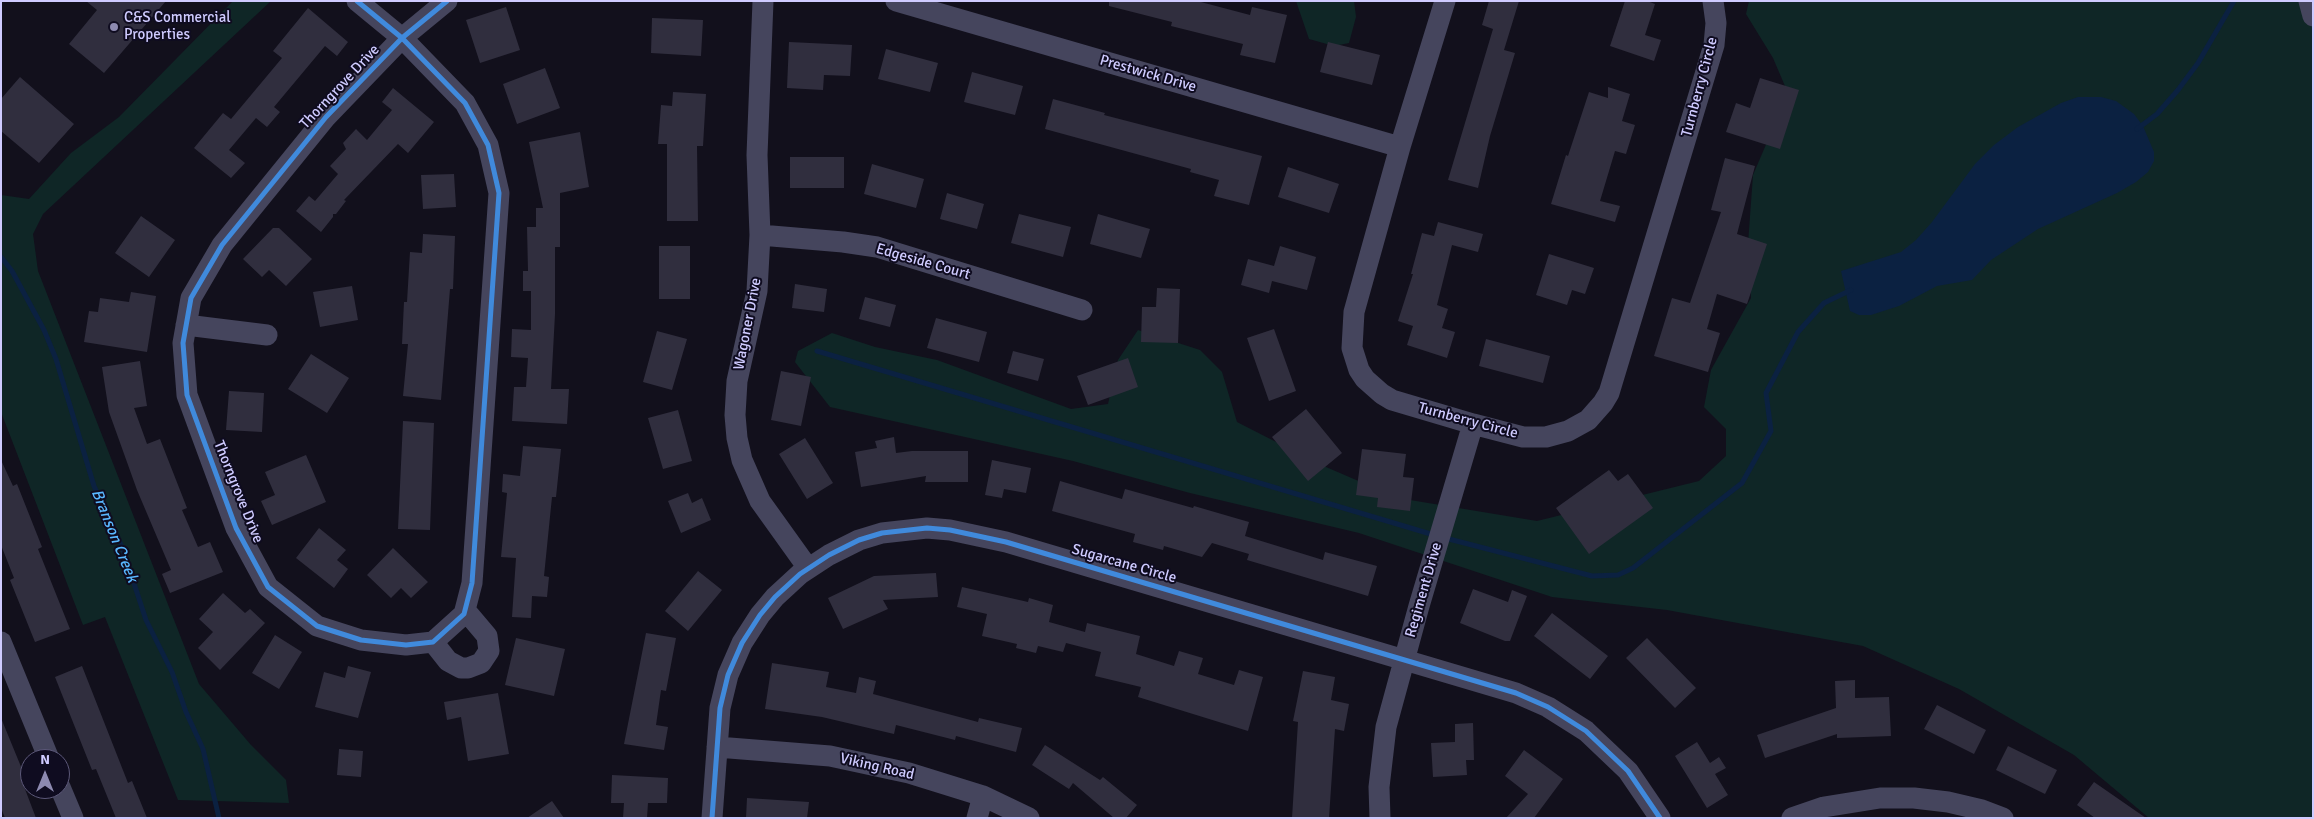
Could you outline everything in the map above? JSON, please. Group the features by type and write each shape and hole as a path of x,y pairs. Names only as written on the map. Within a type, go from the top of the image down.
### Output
{"street":[{"name":"Thorngrove Drive","path":"357,1 402,38 465,103 488,145 499,193 472,583 464,614 433,642 406,644 360,640 317,626 268,587 236,528 187,395 183,343 191,298 222,245 326,117 402,38 447,1"},
{"name":"Wagoner Drive","path":"763,1 757,155 760,235 757,291 737,380 735,415 737,438 747,474 760,501 808,568"},
{"name":"Prestwick Drive","path":"896,1 1400,147"},
{"name":"Turnberry Circle","path":"1445,1 1400,147 1354,312 1351,337 1354,359 1365,380 1392,400 1523,437 1557,435 1588,420 1609,393 1714,45 1716,23 1713,1"},
{"path":"2309,1 2313,16"},
{"name":"Edgeside Court","path":"760,235 843,242 877,248 1082,310"},
{"path":"186,325 267,335"},
{"name":"Regiment Drive","path":"1380,818 1382,753 1386,727 1473,424"},
{"name":"Sugarcane Circle","path":"712,818 720,708 728,675 742,643 760,614 775,597 808,568 844,547 882,533 904,530 950,530 1006,542 1516,693 1568,718 1586,731 1623,765 1660,818"},
{"path":"433,642 448,661 461,668 468,668 481,663 489,651 487,636 465,610"},
{"path":"1,642 45,749"},
{"name":"Viking Road","path":"717,747 830,756 909,773 983,796 1029,818"},
{"path":"977,818 983,796"},
{"path":"1792,818 1824,807 1880,798 1914,798 1948,802 1982,810 2004,818"},
{"path":"65,799 73,818"}],"green space":[{"path":"233,1 271,1 43,214 33,234 38,271 199,684 251,745 286,780 289,803 178,800 105,617 83,625 1,412 1,195 29,199 71,153 119,117"},
{"path":"1296,1 1354,1 1356,17 1349,43 1334,46 1309,39"},
{"path":"1749,1 2313,1 2313,818 2149,818 2074,755 1959,689 1863,646 1667,610 1552,597 1359,533 1190,493 1073,461 830,407 795,362 798,351 832,333 875,347 937,360 1071,409 1108,404 1118,360 1138,330 1200,350 1222,372 1237,422 1319,464 1398,498 1537,521 1699,481 1726,456 1726,429 1704,407 1711,370 1751,298 1748,244 1753,175 1788,93 1773,58 1746,14"}],"water":[{"path":"2078,97 2101,97 2116,101 2134,114 2143,126 2154,152 2154,161 2148,172 2136,182 2117,193 2038,229 1991,260 1972,280 1937,286 1899,306 1871,315 1859,315 1850,311 1841,271 1901,252 1916,240 1932,222 1975,164 1994,145 2018,127 2061,103"}],"building":[{"name":"C&S Commercial Properties","path":"86,1 166,1 104,73 69,44 97,10"},
{"path":"1109,1 1197,1 1250,15 1252,7 1287,15 1275,63 1240,55 1243,44 1171,26 1172,22 1109,6"},
{"path":"1489,1 1519,1 1504,50 1515,53 1490,136 1478,188 1448,180 1493,29 1482,25"},
{"path":"1625,1 1647,1 1655,4 1645,35 1661,40 1654,61 1610,46"},
{"path":"506,7 520,50 480,63 466,20"},
{"path":"308,8 348,42 337,56 325,46 274,107 280,112 267,127 256,118 229,150 245,163 231,178 194,148 223,113 231,119 282,58 273,51"},
{"path":"652,18 703,20 701,56 651,53"},
{"path":"789,42 852,45 850,76 824,75 823,90 787,88"},
{"path":"1328,42 1380,55 1372,85 1320,72"},
{"path":"886,49 938,63 930,92 878,79"},
{"path":"545,68 560,108 517,124 503,84"},
{"path":"972,72 1023,86 1015,115 964,102"},
{"path":"20,77 74,124 39,163 1,131 1,99"},
{"path":"1760,78 1799,90 1780,149 1726,132 1736,103 1750,108"},
{"path":"1608,87 1630,94 1622,121 1635,125 1626,154 1615,151 1600,201 1620,206 1615,222 1551,204 1566,155 1568,156 1589,92 1608,98"},
{"path":"393,88 434,122 408,153 398,144 344,200 346,201 336,214 333,214 333,217 321,232 296,211 309,196 315,201 338,174 330,166 346,149 343,143 356,129 367,140 392,110 382,102"},
{"path":"673,92 706,94 703,146 697,146 698,221 667,221 667,144 658,144 661,105 672,106"},
{"path":"1053,99 1105,113 1104,115 1262,156 1249,205 1214,196 1219,180 1190,172 1191,169 1045,129"},
{"path":"580,132 589,187 560,193 560,247 555,247 555,314 551,389 569,389 567,424 512,421 514,387 526,387 528,358 511,357 512,329 531,330 531,291 523,291 523,271 528,271 527,227 536,227 536,208 543,208 529,142"},
{"path":"790,157 844,157 844,188 790,188"},
{"path":"1725,158 1755,166 1737,234 1767,244 1747,304 1717,294 1707,329 1720,333 1708,372 1654,356 1672,298 1690,303 1721,212 1711,210"},
{"path":"872,164 924,179 916,208 864,194"},
{"path":"1288,167 1339,184 1329,213 1278,197"},
{"path":"454,174 456,207 423,209 421,175"},
{"path":"947,193 984,204 977,229 940,219"},
{"path":"1019,214 1071,227 1063,257 1011,243"},
{"path":"1098,214 1150,229 1141,258 1090,244"},
{"path":"141,216 175,240 149,277 115,253"},
{"path":"1438,222 1483,234 1478,252 1452,245 1437,305 1448,309 1442,328 1455,332 1447,358 1407,345 1413,326 1398,321 1413,274 1411,274 1422,233 1434,236"},
{"path":"273,228 279,228 312,259 286,286 269,270 262,277 243,259"},
{"path":"423,234 455,236 453,289 450,289 441,400 403,396 408,344 402,344 404,302 407,302 410,252 422,253"},
{"path":"659,246 690,246 690,299 659,299"},
{"path":"1280,246 1316,257 1307,290 1272,281 1269,293 1241,285 1248,259 1274,266"},
{"path":"1549,254 1594,268 1585,294 1572,290 1567,305 1536,295"},
{"path":"795,284 827,289 824,312 792,308"},
{"path":"352,286 358,320 320,327 313,292"},
{"path":"1157,288 1180,289 1178,343 1141,342 1142,307 1156,307"},
{"path":"131,292 156,296 147,352 84,342 89,311 98,312 100,298 129,302"},
{"path":"865,297 896,305 890,327 859,319"},
{"path":"936,318 987,332 979,362 927,348"},
{"path":"1274,329 1296,391 1269,401 1247,338"},
{"path":"657,331 687,339 672,390 643,382"},
{"path":"1486,339 1550,356 1543,383 1479,366"},
{"path":"1013,351 1044,359 1038,381 1007,373"},
{"path":"311,354 349,378 327,413 288,389"},
{"path":"1128,358 1138,387 1088,405 1077,376"},
{"path":"140,361 147,406 134,408 147,444 160,439 187,508 182,510 198,547 210,542 223,572 170,593 162,574 171,570 137,490 109,412 102,367"},
{"path":"781,371 811,377 801,426 771,420"},
{"path":"229,391 264,393 262,432 226,430"},
{"path":"1306,409 1342,453 1308,481 1272,437"},
{"path":"678,410 692,461 663,469 648,418"},
{"path":"403,421 434,423 430,530 398,529"},
{"path":"894,437 896,453 912,451 968,451 968,482 925,482 926,476 861,487 855,452 877,448 875,441"},
{"path":"805,438 833,483 807,499 779,454"},
{"path":"523,446 561,449 556,497 552,497 544,576 549,577 547,597 532,596 531,618 512,617 516,558 501,557 507,493 502,492 503,474 520,476"},
{"path":"1362,449 1406,454 1403,477 1414,478 1410,511 1377,507 1378,498 1356,495"},
{"path":"306,455 326,502 272,525 261,501 275,495 265,472"},
{"path":"1,460 13,486 17,484 42,547 38,549 70,629 35,642 10,580 14,578 1,545"},
{"path":"992,460 1031,468 1026,493 1004,489 1002,498 985,495"},
{"path":"1609,470 1618,481 1628,474 1653,508 1589,554 1556,508"},
{"path":"1060,481 1122,499 1125,489 1193,508 1194,506 1249,522 1245,536 1323,560 1325,552 1377,566 1368,596 1247,560 1249,554 1212,543 1202,557 1164,546 1163,550 1133,542 1135,534 1052,511"},
{"path":"688,493 692,503 702,498 711,520 681,533 668,501"},
{"path":"319,528 346,550 337,560 348,569 334,588 296,558"},
{"path":"393,548 428,582 411,598 401,588 391,598 367,575"},
{"path":"698,571 722,590 688,631 665,611"},
{"path":"936,573 938,597 883,600 888,609 843,629 828,598 874,576"},
{"path":"962,587 1028,602 1029,598 1053,605 1049,622 1085,632 1087,623 1140,636 1136,654 1174,666 1179,651 1203,658 1198,674 1234,685 1239,670 1263,677 1248,731 1138,697 1141,687 1095,676 1101,652 1066,643 1063,652 1038,646 1036,653 1016,648 1017,644 982,636 987,614 957,607"},
{"path":"1473,589 1508,602 1512,590 1527,596 1510,641 1505,641 1460,623"},
{"path":"223,593 245,613 250,609 265,623 220,670 198,648 213,632 199,619"},
{"path":"1552,613 1608,656 1590,679 1534,636"},
{"path":"646,633 676,638 666,691 661,690 656,725 668,727 664,750 624,744"},
{"path":"275,635 302,652 279,689 252,673"},
{"path":"516,638 565,649 554,696 505,685"},
{"path":"1647,638 1696,688 1675,708 1626,658"},
{"path":"772,663 829,672 826,687 856,693 859,677 876,681 873,694 978,722 979,718 1022,728 1016,752 956,736 955,740 896,725 894,734 822,717 765,709"},
{"path":"82,666 128,783 132,781 147,818 116,818 96,769 92,770 55,677"},
{"path":"348,666 371,672 358,718 315,707 324,672 345,678"},
{"path":"1303,671 1335,677 1331,700 1349,704 1344,731 1335,729 1329,818 1292,818 1298,722 1293,721"},
{"path":"1855,680 1855,698 1889,697 1891,736 1837,738 1837,734 1765,758 1757,735 1836,708 1835,681"},
{"path":"498,693 509,754 468,761 461,717 447,720 444,702"},
{"path":"1937,705 1986,730 1974,754 1924,729"},
{"path":"1,718 20,764 20,799 29,799 36,818 5,818 1,808"},
{"path":"1473,723 1474,760 1466,760 1467,775 1433,777 1431,743 1455,742 1455,724"},
{"path":"1697,742 1710,763 1719,757 1726,768 1715,774 1728,795 1707,808 1675,756"},
{"path":"1045,745 1100,780 1103,777 1137,805 1126,818 1114,818 1073,783 1069,789 1032,765"},
{"path":"2008,746 2057,770 2045,794 1996,770"},
{"path":"339,749 363,751 361,777 337,775"},
{"path":"1524,750 1563,779 1534,818 1506,818 1528,794 1505,776"},
{"path":"612,775 668,778 667,803 648,803 647,818 623,818 624,803 611,803"},
{"path":"2094,782 2146,818 2095,818 2077,805"},
{"path":"747,798 809,802 807,818 746,818"},
{"path":"552,801 564,818 527,818"}],"waterway":[{"path":"2137,129 2157,114 2178,90 2198,63 2234,1"},
{"name":"Branson Creek","path":"1,257 12,271 44,330 56,359 94,486 122,547 146,620 172,672 186,712 203,749 219,818"},
{"path":"1445,538 1592,576 1618,575 1633,568 1742,483 1771,431 1766,393 1798,332 1824,303 1851,290"},
{"path":"817,351 1434,535"}],"cycle path":[{"path":"357,1 402,38 465,103 488,145 499,193 472,583 464,614 433,642 406,645 361,640 317,626 268,587 236,528 187,395 183,343 191,298 222,245 326,117 402,38 447,1"},
{"path":"712,818 720,708 728,675 742,643 760,615 775,597 800,574 829,555 859,540 882,533 927,528 950,530 1006,542 1516,693 1548,707 1586,731 1628,771 1660,818"}],"place":[{"name":"C&S Commercial Properties","path":"114,27"}]}
